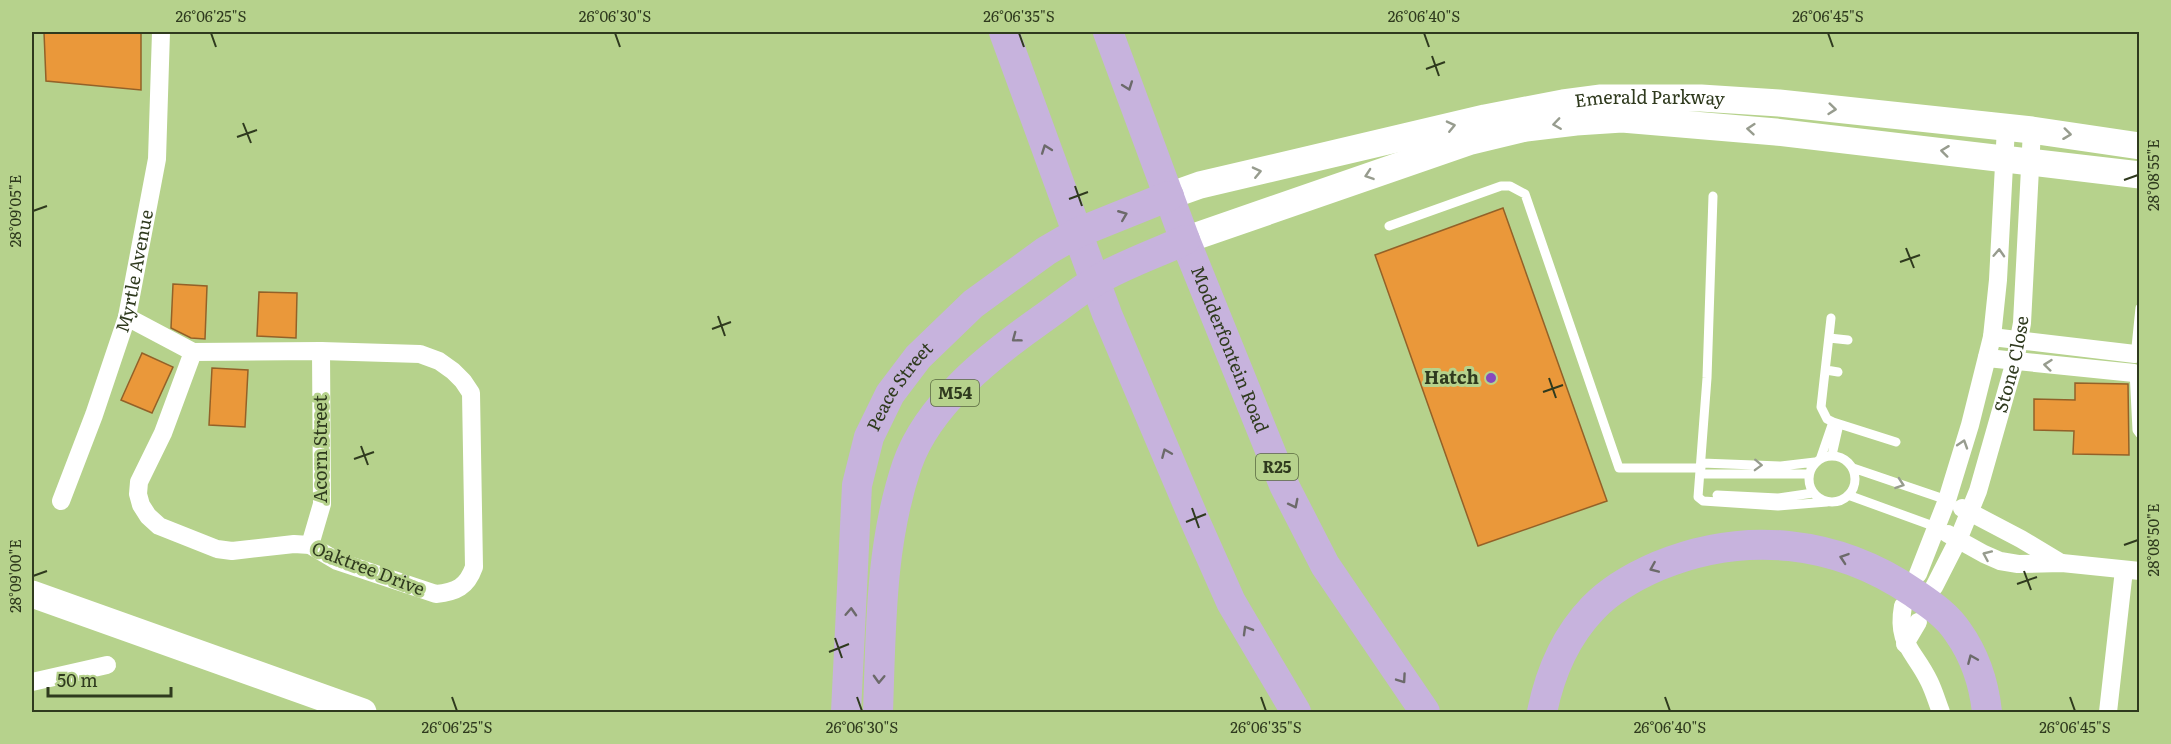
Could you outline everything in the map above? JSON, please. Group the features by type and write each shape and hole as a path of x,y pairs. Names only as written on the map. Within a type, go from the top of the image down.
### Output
{"main road":[{"path":"1004,32 1107,314 1231,602 1296,712"},
{"name":"Modderfontein Road","path":"1108,32 1185,240 1284,485 1325,565 1425,712"},
{"name":"Peace Street","path":"846,712 857,485 869,437 890,394 918,357 973,304 1046,251 1077,233 1169,196"},
{"name":"M54","path":"878,712 884,566 892,516 908,462 930,422 967,379 1012,340 1095,282 1185,240"},
{"path":"1542,712 1548,682 1574,632 1594,607 1617,588 1643,572 1708,549 1768,544 1806,548 1841,556 1906,587 1958,631 1972,656 1984,692 1987,712"}],"street":[{"name":"Myrtle Avenue","path":"61,501 128,317 157,159 161,32"},
{"name":"Emerald Parkway","path":"1169,196 1200,185 1485,118 1601,98 1701,98 1779,103 2032,130 2139,146"},
{"name":"Emerald Parkway","path":"1185,240 1471,141 1526,128 1576,122 1622,119 1690,124 2139,175"},
{"name":"Stone Close","path":"1906,587 1947,500 1970,425 1992,337 1998,280 2006,127"},
{"name":"Stone Close","path":"1905,644 1931,607 1971,512 2015,361 2026,264 2032,130"},
{"name":"Oaktree Drive","path":"128,317 193,352 321,351 420,354 439,361 463,381 471,393 474,567 469,580 461,588 451,593 436,594 338,561 310,545 294,544 249,550 217,549 159,526 148,516 141,505 138,494 139,482 162,433 193,352"},
{"path":"1992,337 2135,354"},
{"name":"Acorn Street","path":"310,545 318,526 322,504 321,351"},
{"path":"1987,358 2134,373"},
{"path":"1947,500 2062,563"},
{"path":"1936,527 2000,561 2018,564 2062,563 2132,570 2108,712"},
{"path":"1906,587 1900,621 1905,644 1929,681 1941,712"},
{"path":"32,594 363,712"},
{"path":"32,682 107,665"}],"lane":[{"path":"1389,226 1501,186 1510,186 1525,194 1619,468 1781,466 1818,460 1832,455 1844,459 1853,468 1947,500"},
{"path":"1713,196 1707,378 1697,495 1703,501 1778,506 1834,502 1848,495 1855,483 1853,468"},
{"path":"2139,308 2134,373 2139,434"},
{"path":"1831,318 1821,407 1827,418 1836,423 1896,442"},
{"path":"1829,338 1848,340"},
{"path":"1826,370 1838,372"},
{"path":"1832,455 1836,423"},
{"path":"1827,502 1813,493 1808,481 1809,474 1836,423"},
{"path":"1701,468 1809,474"},
{"path":"1697,495 1778,498 1813,493"},
{"path":"1848,495 1936,527"}],"building":[{"path":"44,32 141,32 141,90 46,81"},
{"name":"Hatch","path":"1503,208 1607,501 1478,546 1375,255"},
{"path":"173,284 207,286 205,339 191,338 171,328"},
{"path":"259,292 297,293 296,338 257,336"},
{"path":"142,353 173,367 152,413 121,400"},
{"path":"212,368 248,370 245,427 209,425"},
{"path":"2075,383 2128,384 2129,455 2073,454 2074,431 2034,430 2034,399 2075,400"}],"place":[{"name":"Hatch","path":"1491,378"}]}
